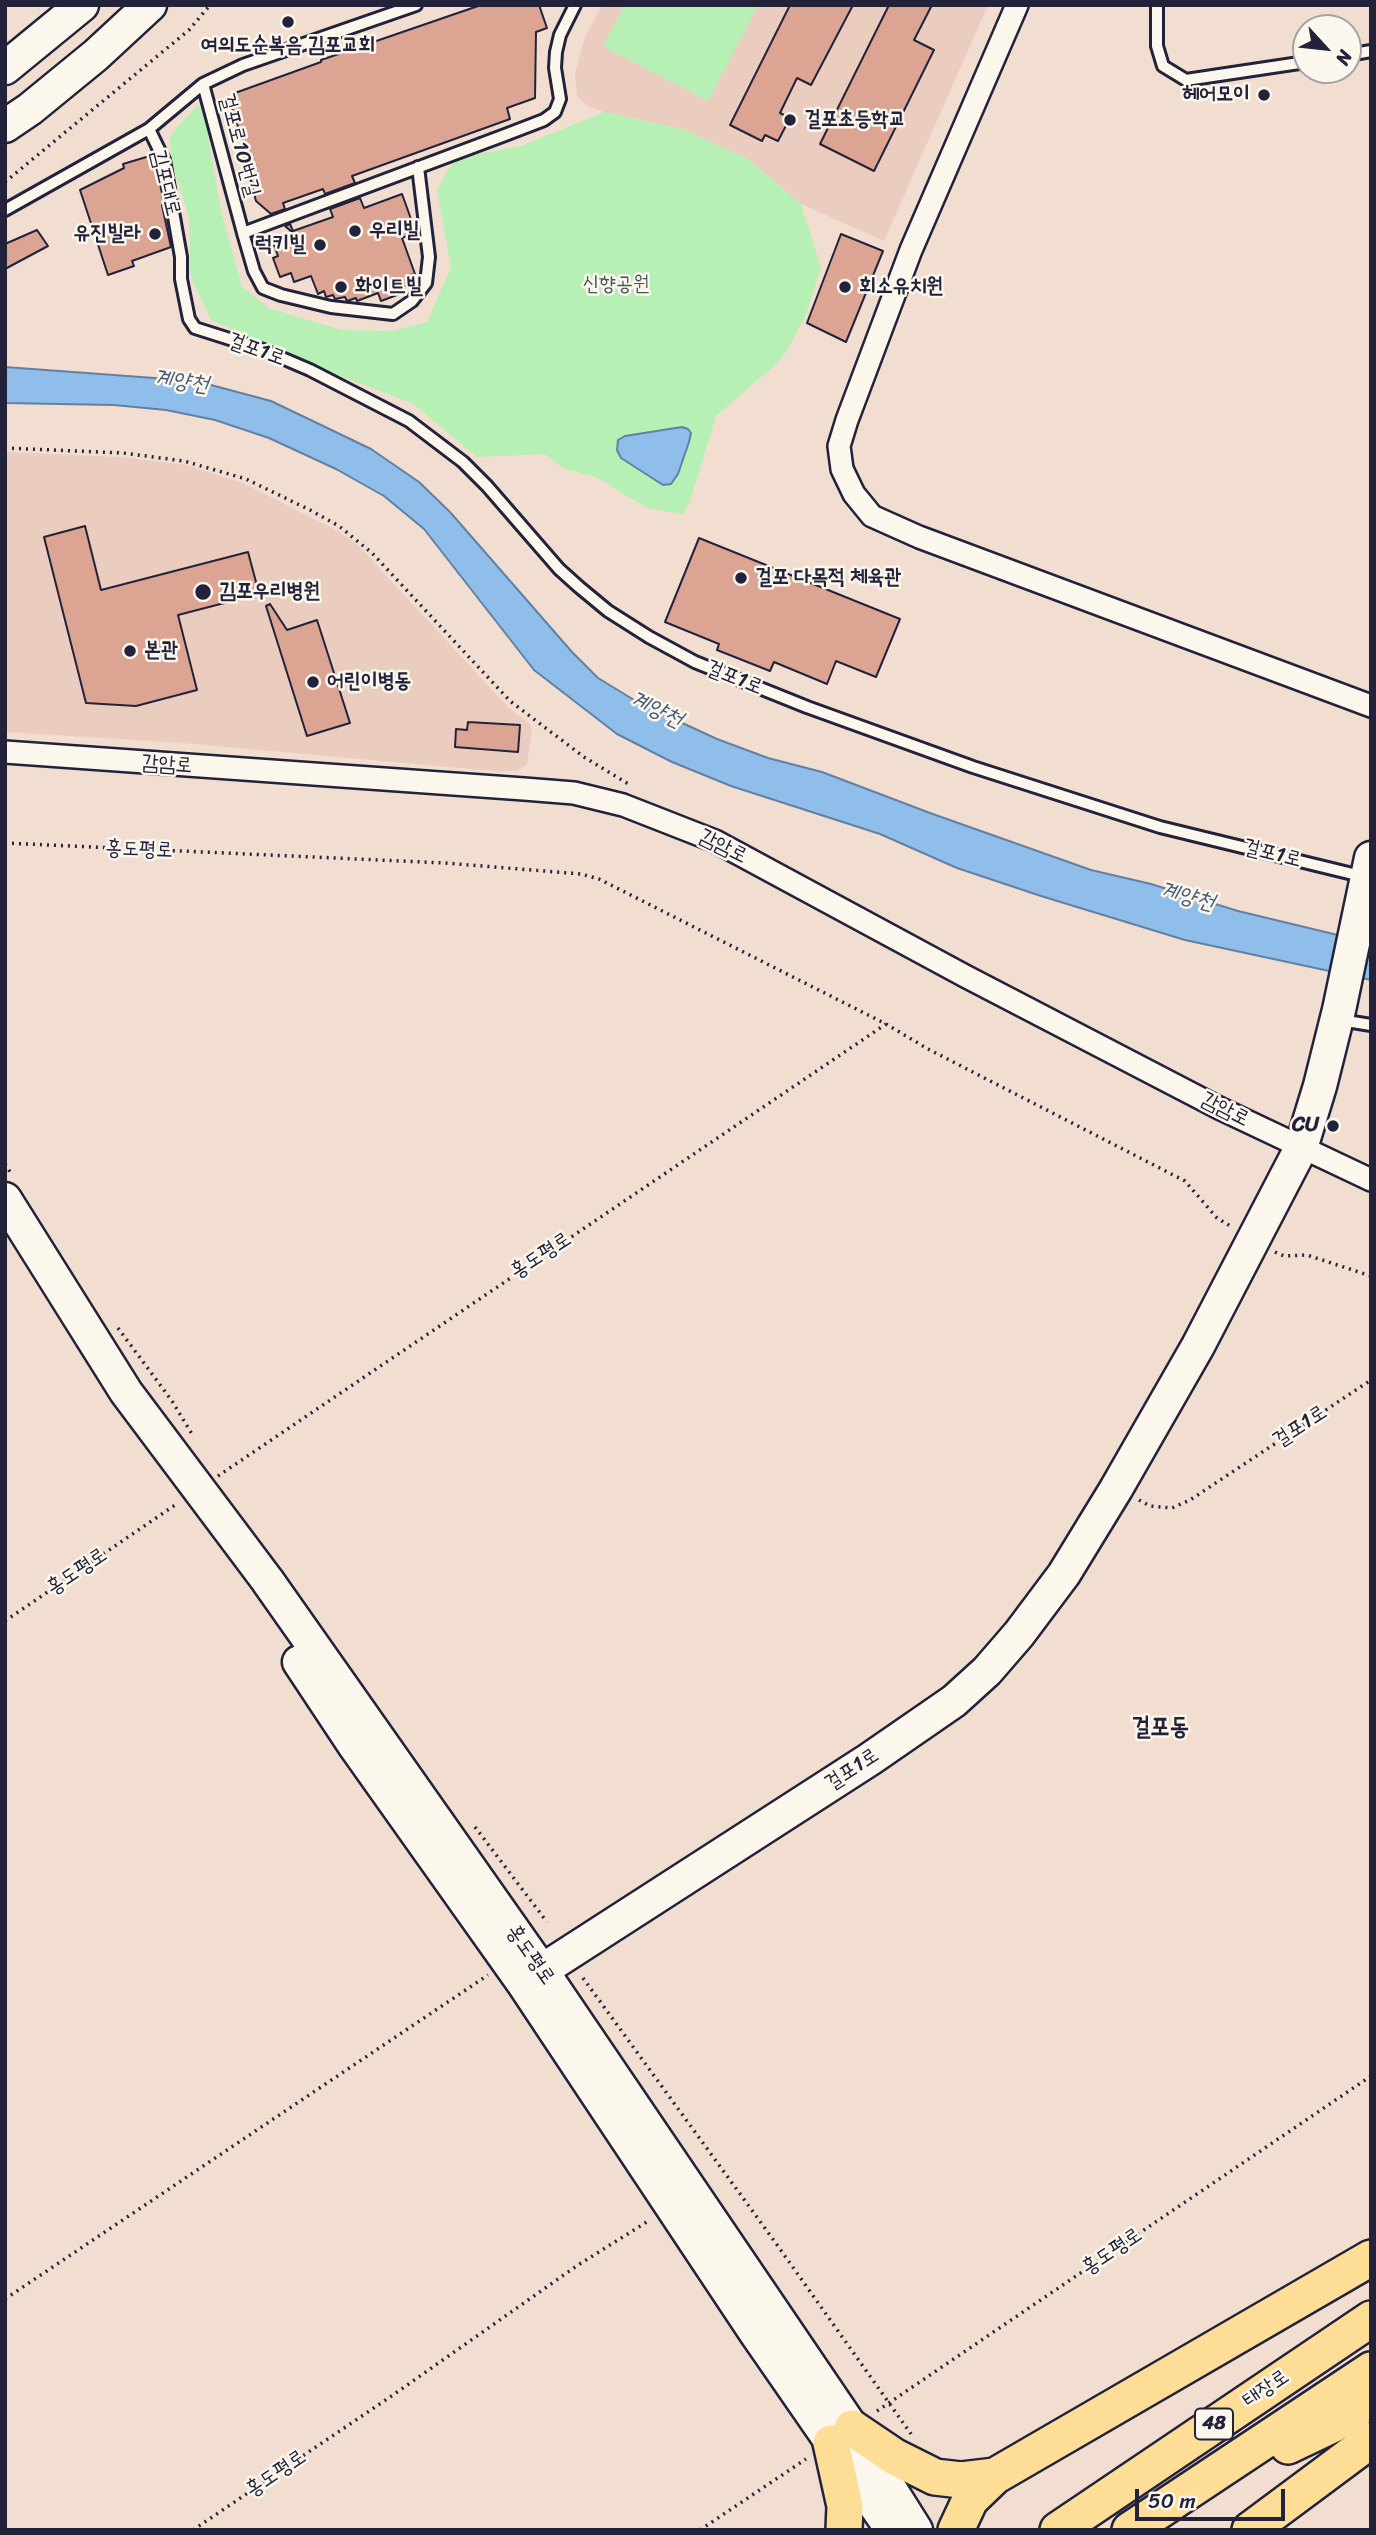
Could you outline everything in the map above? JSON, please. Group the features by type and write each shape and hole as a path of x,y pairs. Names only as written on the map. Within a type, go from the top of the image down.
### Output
{"main road":[{"path":"956,2530 970,2500 995,2476 1371,2258"},
{"path":"1139,2474 1371,2292"},
{"name":"태장로","path":"1058,2530 1371,2319"},
{"name":"태장로","path":"1130,2530 1371,2370"},
{"path":"1174,2501 1332,2425 1371,2400"},
{"path":"844,2530 842,2435 935,2477 961,2480 995,2476"},
{"path":"1250,2530 1371,2440"}],"street":[{"path":"5,68 82,5"},
{"path":"5,126 96,55 150,5"},
{"path":"1017,5 911,250 847,419 839,446 842,469 854,494 872,516 919,537 1371,706"},
{"name":"감암로","path":"5,752 574,793 623,805 715,841 965,976 1219,1108 1371,1180"},
{"name":"걸포1로","path":"524,1972 870,1759 954,1701 987,1671 1019,1634 1064,1574 1116,1489 1198,1346 1301,1148 1338,1014 1368,876"},
{"name":"홍도평로","path":"5,1199 270,1619 354,1745 524,1972 842,2435 892,2530"},
{"name":"홍도평로","path":"5,1234 114,1404 190,1495"},
{"name":"홍도평로","path":"524,1972 672,2206 916,2530"}],"lane":[{"name":"걸포로10번길","path":"416,5 243,65 203,84 254,271 263,288 281,295 331,307 393,314 412,301 426,283 429,257 418,167"},
{"name":"걸포로10번길","path":"243,233 544,120 555,112 560,99 555,68 556,52 560,35 575,5"},
{"path":"1157,5 1157,46 1163,66 1185,80 1292,64"},
{"path":"149,129 203,84"},
{"name":"김포대로","path":"5,210 149,129 164,160 189,319"},
{"name":"걸포1로","path":"189,319 195,328 261,349 310,370 409,421 463,462 559,569 579,587 608,611 695,662 807,707 973,767 1160,827 1368,876"},
{"path":"1338,1014 1371,1025"}],"path":[{"path":"5,182 189,30 210,5"},
{"path":"5,448 122,453 184,461 246,478 340,526 372,553 510,701 584,757 631,785"},
{"name":"홍도평로","path":"5,843 445,863 581,874 599,879 886,1024 928,1049 1185,1181 1217,1218 1253,1242 1284,1256 1307,1255 1371,1276"},
{"name":"홍도평로","path":"5,1621 886,1024"},
{"name":"걸포1로","path":"1116,1489 1150,1506 1172,1508 1190,1500 1371,1380"},
{"path":"475,1827 547,1922"},
{"name":"홍도평로","path":"5,2300 524,1972"},
{"path":"583,1978 918,2444"},
{"name":"홍도평로","path":"700,2530 1371,2076"},
{"name":"홍도평로","path":"193,2530 393,2395 578,2265 672,2206"}],"shaded area":[{"name":"걸포초등학교","path":"602,5 988,5 884,241 801,204 748,159 683,129 588,106 577,96 575,74 585,37"},
{"name":"김포우리병원","path":"5,452 120,457 186,465 243,483 334,529 353,541 509,708 529,723 532,729 527,764 516,771 494,771 182,743 5,732"}],"green space":[{"path":"625,5 758,5 708,101 603,46"},
{"name":"신향공원","path":"197,105 204,113 221,211 242,287 271,309 342,330 393,331 427,322 451,267 437,191 446,172 454,163 468,156 521,146 604,112 683,129 748,159 801,204 821,268 805,317 786,352 775,365 716,416 689,504 682,514 647,508 596,477 563,468 545,454 477,457 412,403 326,371 211,320 190,275 189,217 171,160 170,136"}],"water":[{"name":"계양천","path":"5,367 168,379 211,385 271,401 371,449 419,482 450,512 572,652 598,678 639,703 717,739 768,758 822,772 1091,870 1151,884 1238,911 1371,943 1371,980 1185,940 1041,896 957,868 880,834 731,786 672,762 617,734 534,670 424,529 384,496 336,469 269,438 215,420 166,410 114,405 5,403"},
{"path":"682,427 691,433 678,474 671,484 663,485 621,458 617,450 618,440 625,436"}],"building":[{"path":"481,5 539,5 547,28 536,32 535,98 507,108 510,119 352,176 355,183 325,194 323,189 283,203 285,209 271,214 256,201 244,154 247,153 230,103 235,93 321,60"},
{"path":"790,5 853,5 811,85 797,78 780,113 790,118 778,141 765,135 762,141 730,125"},
{"path":"889,5 932,5 914,40 934,50 874,171 820,144"},
{"path":"153,155 171,247 132,261 134,266 108,275 80,190 124,168 123,164"},
{"path":"402,194 411,219 404,222 409,235 402,238 415,274 410,275 412,283 403,287 405,292 381,301 378,293 357,301 356,298 347,301 345,297 326,297 324,291 318,294 311,276 294,282 291,273 280,277 273,258 278,256 272,240 293,233 285,226 290,224 293,231 333,217 330,209 360,198 364,208"},
{"path":"37,230 48,246 5,269 5,244"},
{"name":"회소유치원","path":"841,234 883,251 846,342 807,323"},
{"name":"본관","path":"85,526 101,590 248,552 256,582 263,593 178,615 197,690 136,706 86,703 44,537"},
{"name":"걸포 다목적 체육관","path":"699,538 900,619 876,677 836,661 827,684 774,662 770,671 717,650 719,644 665,622"},
{"name":"어린이병동","path":"270,604 287,630 317,620 350,723 307,736 266,606"},
{"path":"468,722 520,725 518,752 455,747 456,729 467,730"}],"place":[{"name":"여의도순복음 김포교회","path":"288,22"},
{"name":"헤어모이","path":"1264,95"},
{"name":"걸포초등학교","path":"790,120"},
{"name":"우리빌","path":"355,231"},
{"name":"유진빌라","path":"155,234"},
{"name":"럭키빌","path":"320,245"},
{"name":"화이트빌","path":"341,287"},
{"name":"회소유치원","path":"845,287"},
{"name":"걸포 다목적 체육관","path":"741,578"},
{"name":"김포우리병원","path":"203,592"},
{"name":"본관","path":"130,651"},
{"name":"어린이병동","path":"313,682"},
{"name":"CU","path":"1333,1126"}],"district":[{"name":"걸포동","path":"1160,1728"}]}
